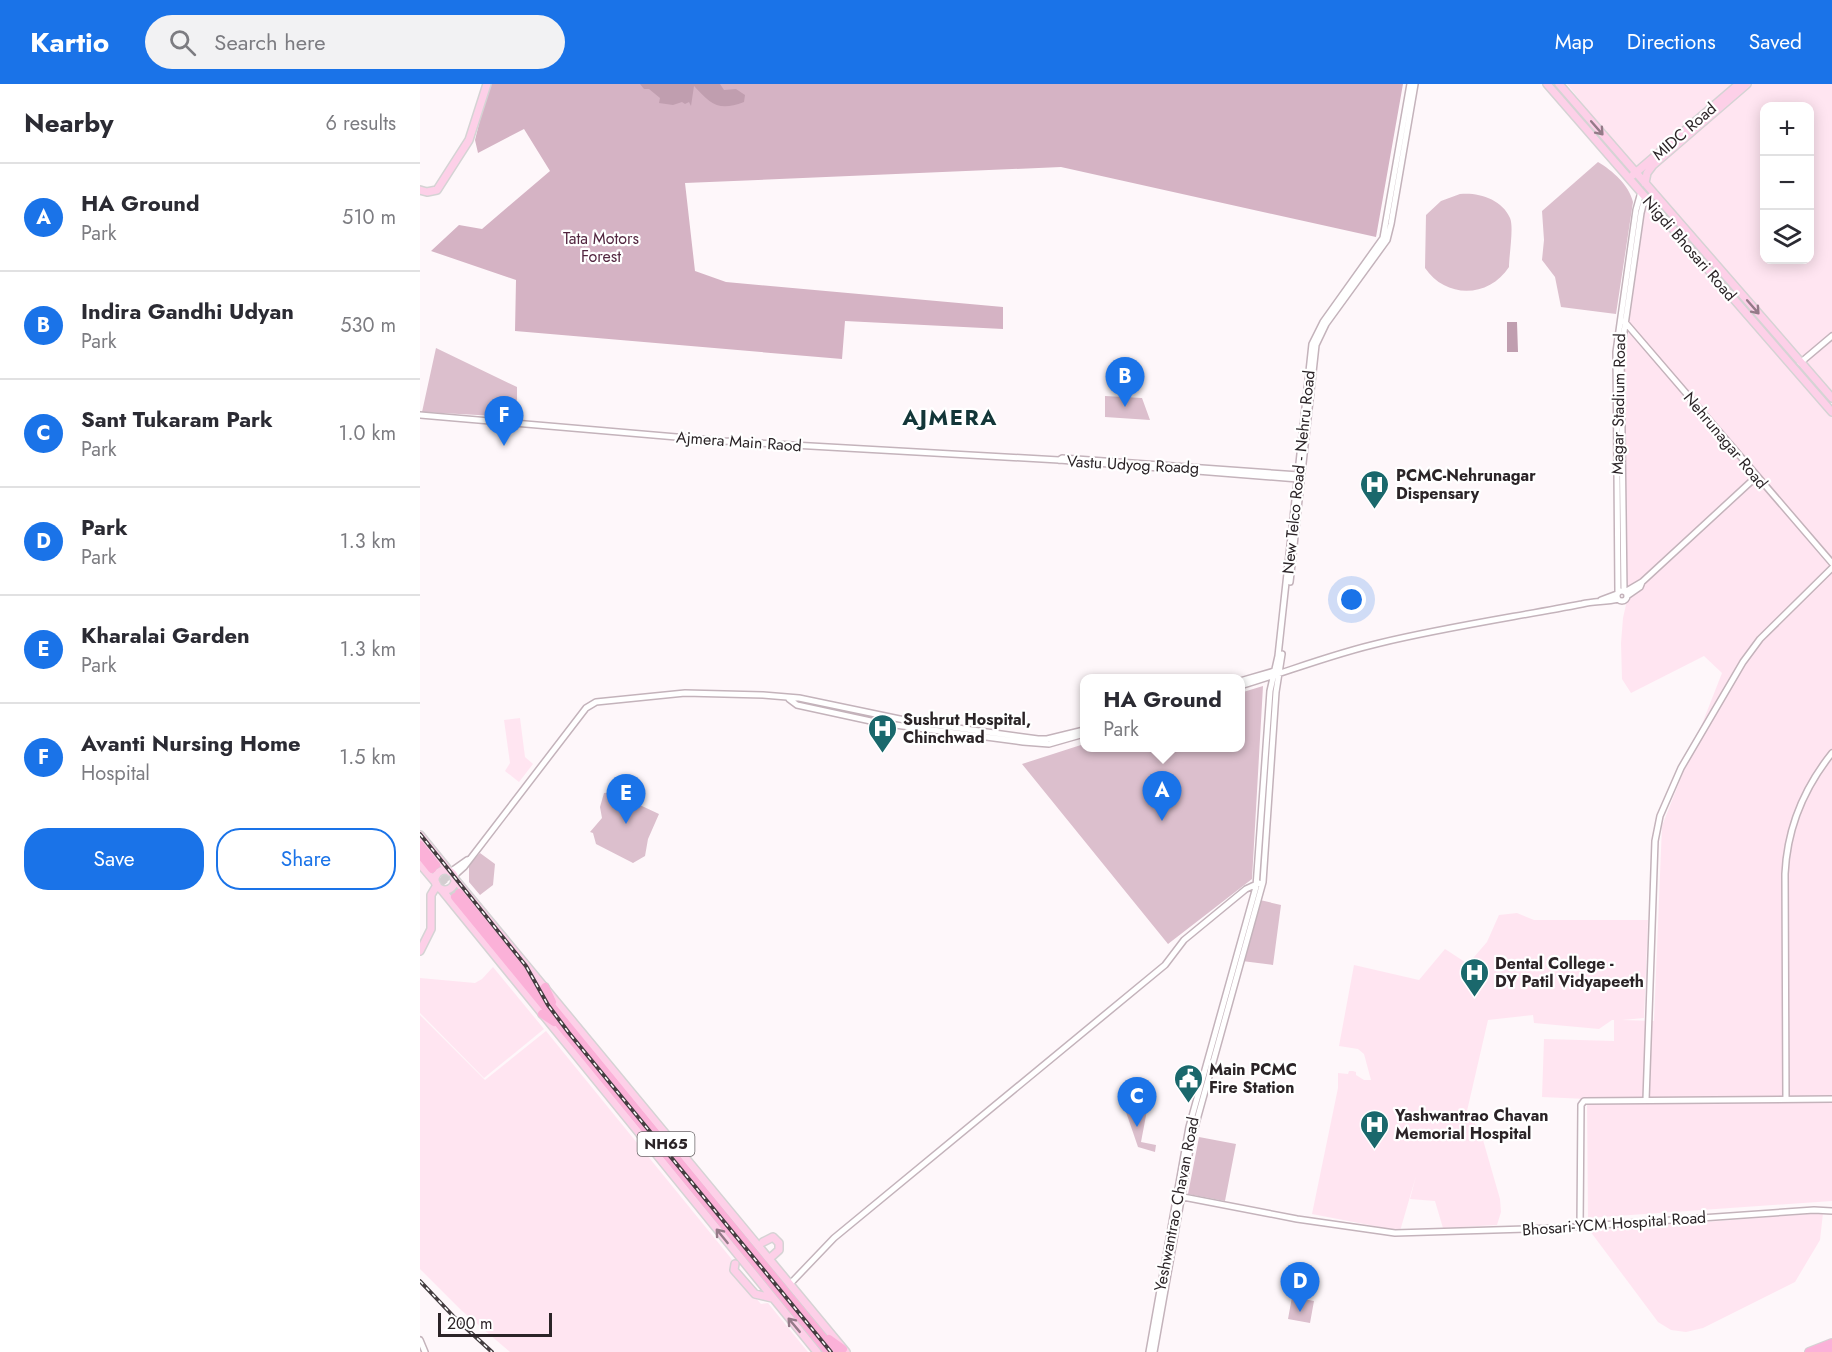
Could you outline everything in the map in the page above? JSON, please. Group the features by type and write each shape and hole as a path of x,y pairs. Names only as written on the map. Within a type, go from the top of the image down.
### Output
{"highway":[{"path":"420,845 434,867 420,854"},
{"name":"NH65","path":"770,1277 558,1014 457,895 560,1026 818,1335 828,1352"},
{"path":"545,987 558,1014"},
{"path":"542,1014 560,1026"},
{"path":"818,1335 822,1352"},
{"name":"NH65","path":"818,1335 842,1351"},
{"path":"1809,1352 1832,1343"},
{"path":"1824,1352 1832,1349"}],"main road":[{"path":"420,190 437,190 465,149 485,84"},
{"name":"Nigdi Bhosari Road","path":"1547,84 1832,412"},
{"name":"Nigdi Bhosari Road","path":"1559,84 1832,398"},
{"name":"MIDC Road","path":"1629,178 1739,84"},
{"name":"Magar Stadium Road","path":"1641,192 1647,173 1653,165 1747,84"},
{"path":"420,835 790,1284 842,1351"},
{"path":"420,864 817,1352"},
{"path":"420,951 431,929 432,908 438,886 436,878 444,871 452,874"},
{"path":"438,886 446,890 451,888 454,883 452,874"},
{"path":"763,1242 773,1237 779,1243 779,1250 769,1259"},
{"path":"735,1264 734,1270 755,1294 772,1298"}],"street":[{"name":"New Telco Road - Nehru Road","path":"1410,84 1410,100"},
{"name":"New Telco Road - Nehru Road","path":"1260,883 1270,692 1279,673 1312,344 1323,322 1383,238 1415,84"},
{"name":"Magar Stadium Road","path":"1622,594 1621,359 1623,320 1636,210 1641,192"},
{"path":"1648,200 1655,194"},
{"name":"Magar Stadium Road","path":"1623,320 1641,213 1648,200"},
{"name":"Nehrunagar Road","path":"1623,320 1832,566"},
{"path":"1794,368 1832,336"},
{"name":"Ajmera Main Raod","path":"420,415 723,441 1059,460"},
{"name":"Vastu Udyog Roadg","path":"1059,460 1062,458 1099,460 1299,477"},
{"path":"1245,684 1382,642 1601,600 1640,587 1642,582 1756,476"},
{"path":"1646,1100 1655,841 1660,816 1681,768 1753,647 1832,566"},
{"path":"1245,680 1279,673"},
{"path":"452,874 464,867 584,710 592,704 685,693 762,695 789,699 799,698 914,722 1038,739 1080,731"},
{"path":"789,699 797,705 880,723 1023,742 1049,744 1080,735"},
{"path":"1786,1099 1785,874 1788,844 1801,802 1832,753"},
{"path":"790,1284 834,1238 1165,965 1184,940 1244,891 1260,883"},
{"name":"Yeshwantrao Chavan Road","path":"1154,1352 1189,1126 1260,883"},
{"path":"1580,1226 1581,1105 1586,1101 1832,1099"},
{"name":"Yeshwantrao Chavan Road","path":"1149,1352 1178,1196"},
{"name":"Bhosari-YCM Hospital Road","path":"1178,1196 1395,1233 1558,1228 1814,1210 1832,1211"},
{"path":"420,1340 425,1352"}],"shaded area":[{"path":"640,84 720,84 724,90 736,89 745,95 744,102 721,106 710,102 694,86 691,106 689,102 673,105 659,103 660,98 649,89 644,89"},
{"path":"1567,84 1832,84 1832,397 1646,184"},
{"path":"1598,162 1620,179 1633,202 1616,314 1561,307 1555,277 1542,260 1544,240 1542,211"},
{"path":"1460,194 1474,194 1489,198 1506,211 1512,228 1509,267 1490,285 1467,291 1444,285 1425,268 1426,215 1441,201"},
{"path":"1646,201 1832,414 1832,1201 1588,1218 1587,1099 1542,1097 1544,1039 1614,1041 1614,1020 1599,1029 1534,1023 1533,1015 1488,1020 1467,1111 1481,1133 1500,1199 1501,1212 1497,1225 1443,1228 1435,1201 1410,1199 1416,1176 1400,1231 1312,1214 1338,1088 1338,1073 1348,1074 1349,1071 1353,1071 1364,1080 1371,1080 1364,1054 1358,1049 1339,1046 1354,965 1419,980 1445,949 1468,964 1487,942 1499,915 1517,913 1534,920 1648,920 1644,1018 1622,1020 1654,1021 1662,826 1722,673 1704,656 1631,693 1622,679 1621,643 1628,596 1622,511 1624,381 1630,308"},
{"path":"1507,322 1517,322 1518,352 1507,352"},
{"path":"436,348 517,387 517,417 422,412"},
{"path":"1105,396 1142,398 1150,420 1105,417"},
{"path":"1263,686 1252,879 1168,944 1022,764 1080,745 1080,752 1245,752 1245,691"},
{"path":"520,718 525,757 533,764 519,782 505,771 510,763 504,720"},
{"path":"612,792 659,814 648,839 645,856 633,863 596,844 593,833 590,832 602,818 600,807 604,793"},
{"path":"480,853 495,864 493,885 480,895 469,882 469,865"},
{"path":"1260,900 1281,905 1273,965 1242,961"},
{"path":"493,967 544,1029 484,1078 420,1013 420,978 475,983"},
{"path":"420,1015 485,1080 546,1031 734,1262 732,1270 761,1304 768,1303 808,1352 510,1352 461,1310 420,1269"},
{"path":"1124,1100 1148,1105 1141,1142 1156,1145 1155,1152 1138,1147"},
{"path":"1199,1137 1236,1144 1225,1201 1188,1194"},
{"path":"1823,1213 1820,1240 1795,1282 1703,1328 1686,1332 1671,1330 1658,1322 1590,1231"},
{"path":"1292,1297 1314,1301 1310,1323 1288,1319"}],"green space":[{"name":"Tata Motors Forest","path":"489,84 1403,84 1376,237 1061,167 685,183 695,271 726,282 1003,307 1003,329 845,321 842,359 515,331 516,280 431,251 459,225 482,229 550,171 524,129 478,153 475,140"}],"tunnel":[{"path":"436,865 459,893"},
{"path":"432,869 455,897"}],"railway":[{"path":"420,834 526,966 548,1005 569,1033 831,1352"},
{"path":"420,1281 492,1352"}],"place":[{"name":"Indira Gandhi Udyan","path":"1125,407"},
{"name":"Avanti Nursing Home","path":"504,446"},
{"name":"PCMC-Nehrunagar Dispensary","path":"1375,510"},
{"name":"Sushrut Hospital, Chinchwad","path":"882,754"},
{"name":"HA Ground","path":"1162,821"},
{"name":"Kharalai Garden","path":"626,824"},
{"name":"Dental College - DY Patil Vidyapeeth","path":"1474,998"},
{"name":"Main PCMC Fire Station","path":"1188,1104"},
{"name":"Sant Tukaram Park","path":"1137,1127"},
{"name":"Yashwantrao Chavan Memorial Hospital","path":"1374,1150"},
{"name":"Park","path":"1300,1312"}],"district":[{"name":"AJMERA","path":"950,417"}]}
